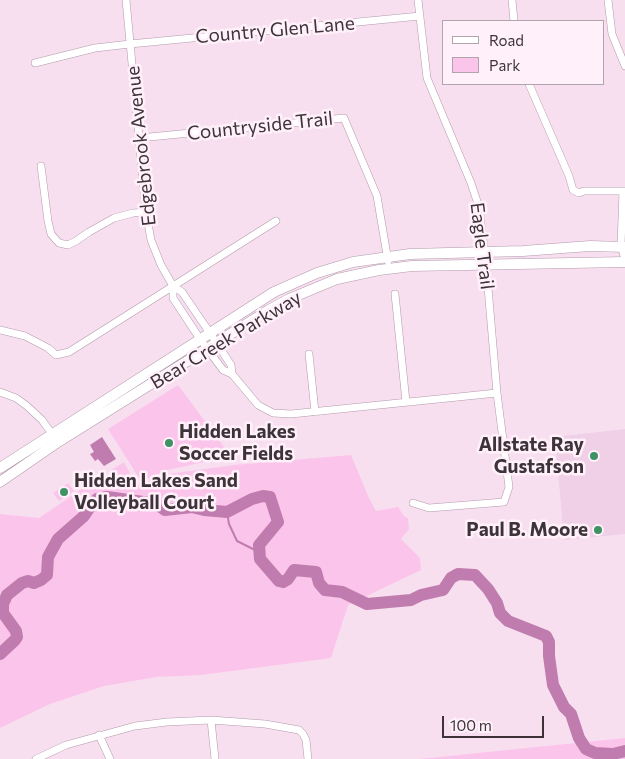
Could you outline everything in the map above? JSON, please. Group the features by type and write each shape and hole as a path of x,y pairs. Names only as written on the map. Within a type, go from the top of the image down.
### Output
{"main road":[{"name":"Bear Creek Parkway","path":"0,482 55,438 200,339 274,292 303,278 353,262 387,256 422,253 623,246"},
{"name":"Bear Creek Parkway","path":"0,468 55,438 278,305 337,279 388,268 438,265 625,261"}],"street":[{"name":"Edgebrook Avenue","path":"126,0 146,212 154,248 173,286 173,298 223,370 232,374 258,405 273,413 315,412 497,393"},
{"name":"Eagle Trail","path":"413,504 429,508 504,502 509,488 497,393 480,214 476,195 427,78 418,0"},
{"path":"512,0 514,20"},
{"path":"608,0 612,34 625,66"},
{"name":"Country Glen Lane","path":"35,63 95,48 420,16"},
{"path":"529,85 569,176 573,190 579,193 584,191 624,191 623,246 625,261"},
{"name":"Countryside Trail","path":"139,138 344,118 377,196 388,268"},
{"path":"41,166 49,228 51,234 59,243 68,245 114,218 146,212"},
{"path":"0,330 26,336 56,354 64,354 276,221"},
{"name":"Edgebrook Avenue","path":"173,286 182,292 210,333 231,365 232,374"},
{"path":"395,294 406,402"},
{"path":"309,354 315,412"},
{"path":"0,392 16,398 27,406 42,420 55,438"},
{"path":"211,720 214,759"},
{"path":"36,759 66,745 99,735 151,724 211,720 299,730 303,734 308,759"},
{"path":"99,735 110,759"}],"shaded area":[{"path":"625,429 625,534 564,540 555,437"},
{"path":"102,437 116,459 104,466 98,459 95,461 90,454 94,452 90,445"}],"green space":[{"name":"Hidden Lakes Soccer Fields","path":"178,385 231,456 168,470 141,481 108,429"},
{"path":"351,455 376,511 398,507 404,516 408,518 409,529 401,539 420,558 421,570 348,605 331,658 201,675 156,677 104,686 50,704 0,728 0,514 39,518 98,478 141,484 168,474 234,465"},
{"path":"124,462 130,473 129,479 112,478 110,471"},
{"name":"Hidden Lakes Sand Volleyball Court","path":"68,483 74,491 59,501 53,493"},
{"path":"625,738 625,759 419,759"}],"waterway":[{"path":"0,654 17,637 16,631 3,613 3,604 7,595 22,583 28,581 34,583 47,575 48,557 58,539 84,516 97,499 107,497 143,502 158,505 165,510 192,507 227,512 252,499 263,496 270,497 278,522 259,545 260,559 279,581 283,582 288,579 294,570 316,572 319,583 325,590 342,592 367,604 411,600 421,595 443,590 451,578 458,574 475,575 488,589 497,603 500,613 508,621 546,636 549,642 553,685 564,707 571,714 579,738 586,749 595,753 613,754 625,751"},
{"path":"227,512 229,524 237,541 259,552"}],"place":[{"name":"Hidden Lakes Soccer Fields","path":"169,443"},
{"name":"Allstate Ray Gustafson","path":"594,456"},
{"name":"Hidden Lakes Sand Volleyball Court","path":"64,492"},
{"name":"Paul B. Moore","path":"598,530"}]}
